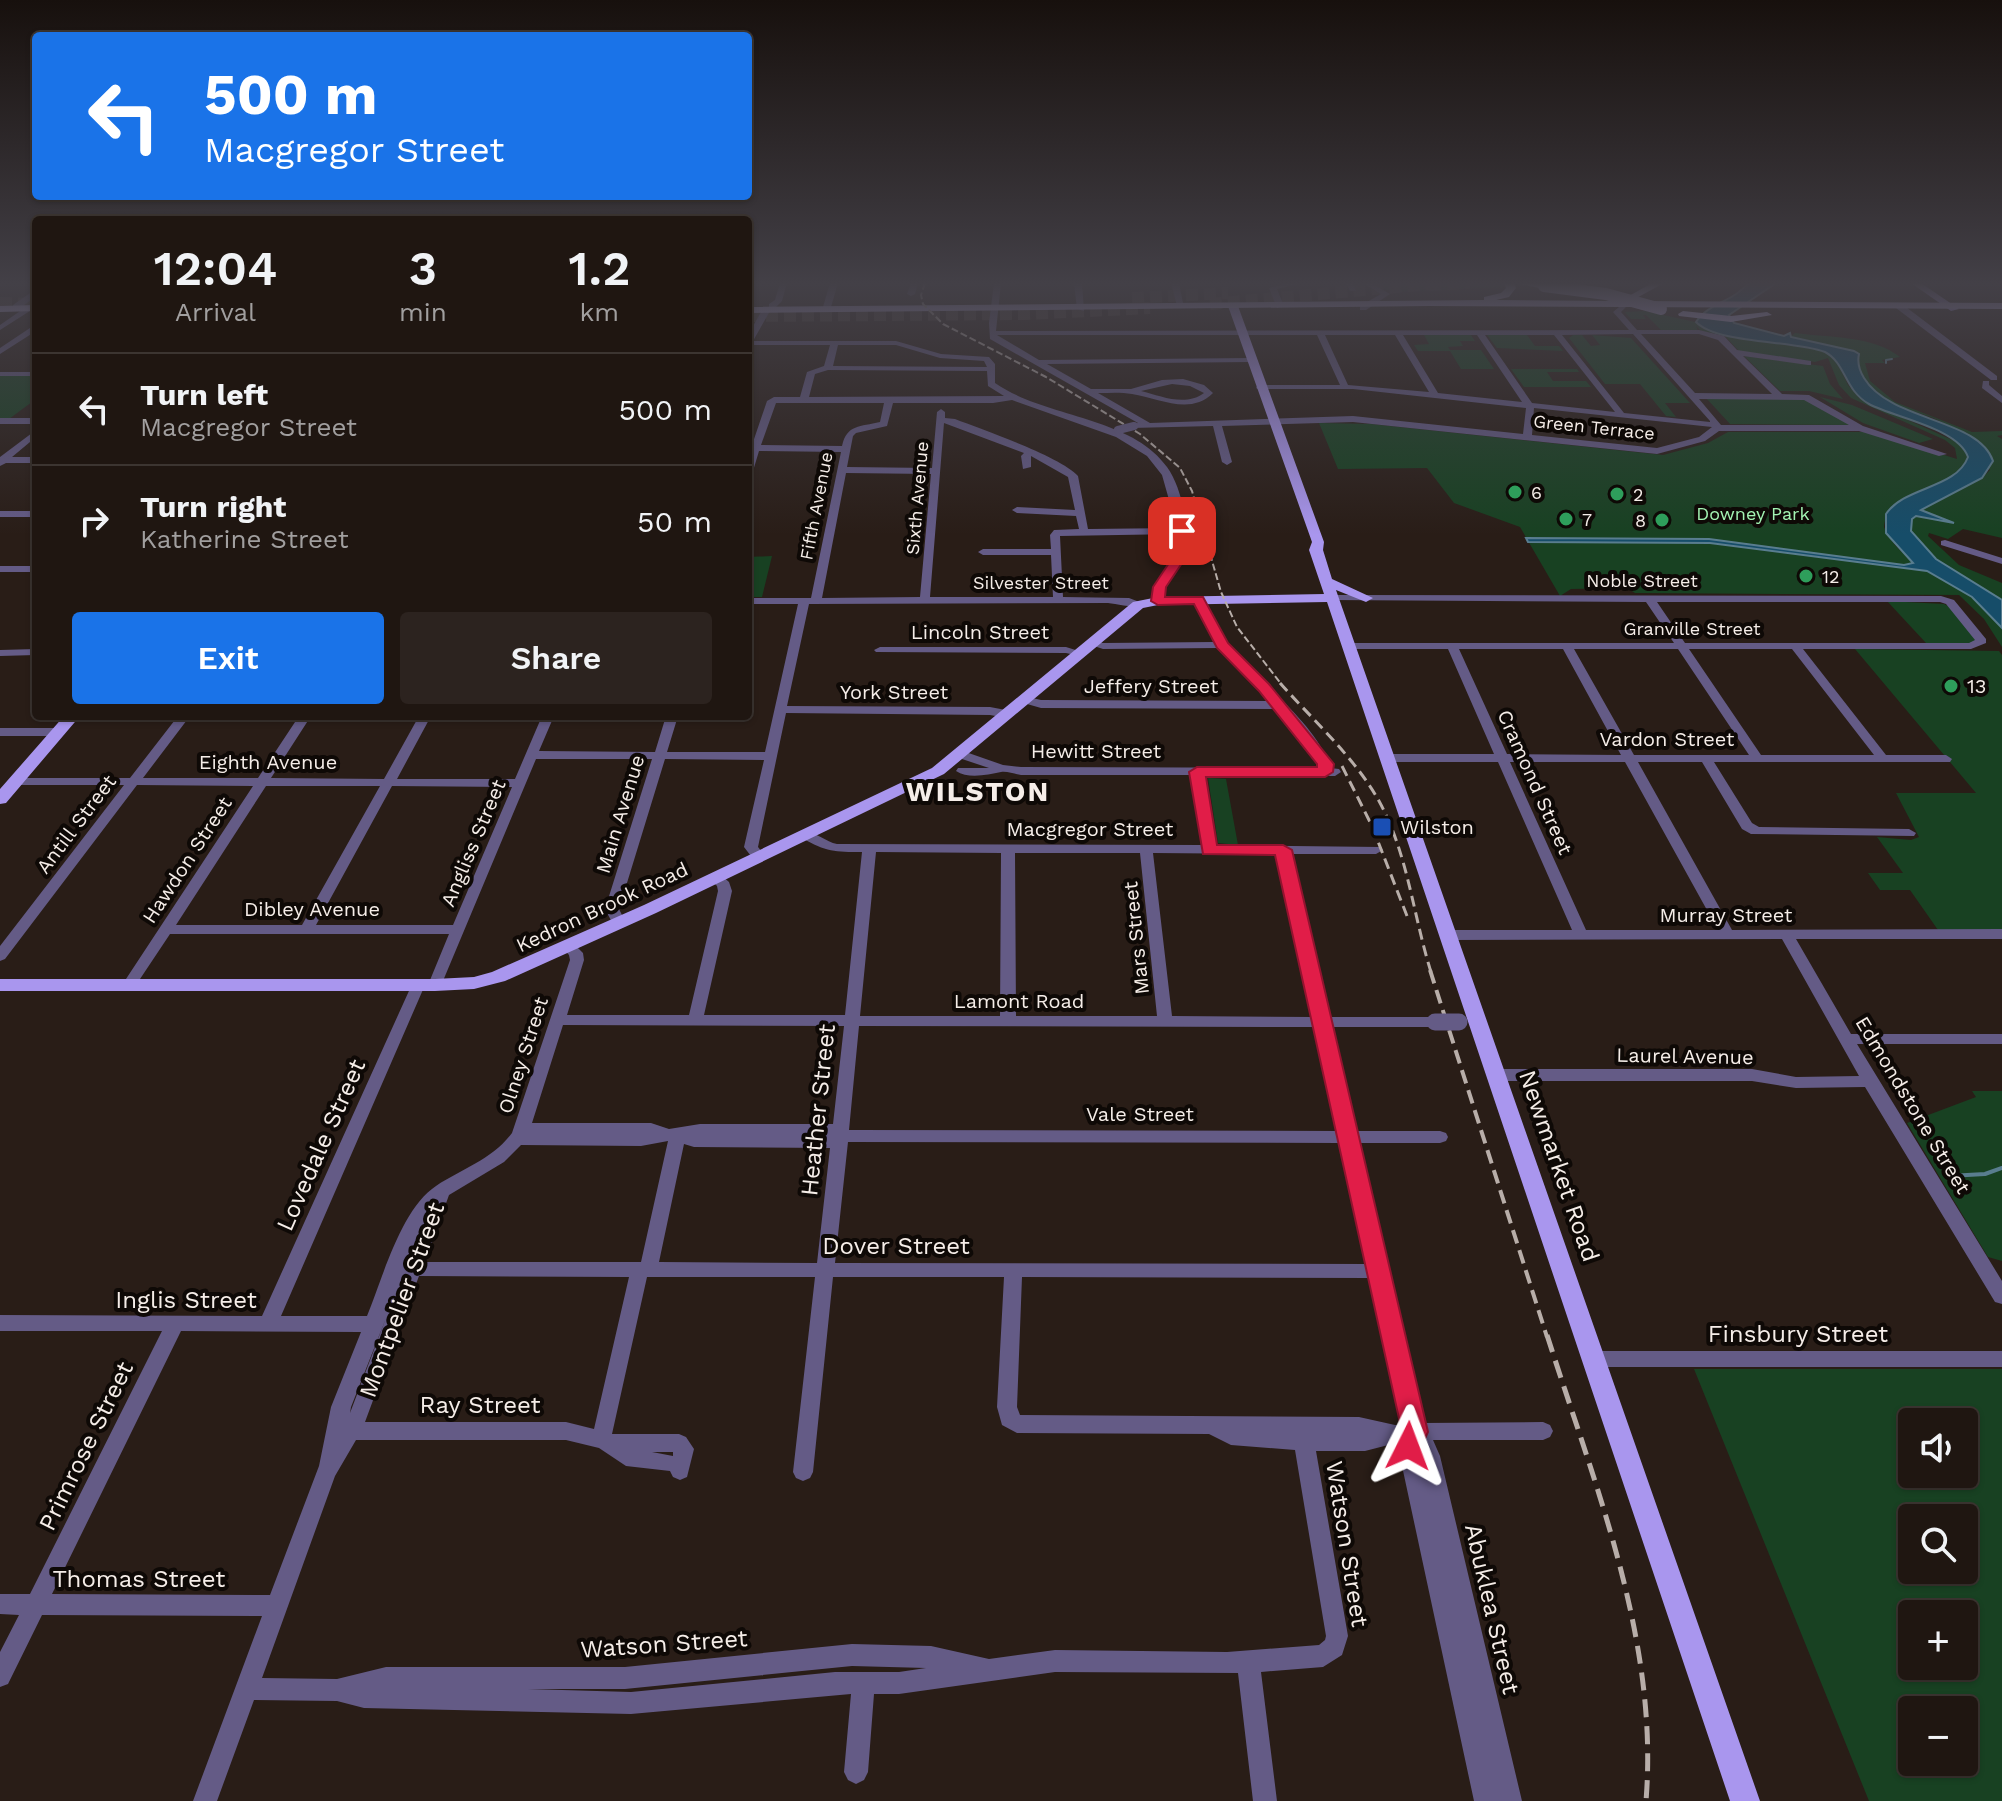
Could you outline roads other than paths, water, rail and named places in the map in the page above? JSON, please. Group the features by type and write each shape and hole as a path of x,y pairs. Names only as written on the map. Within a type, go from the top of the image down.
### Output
{"main road":[{"name":"Newmarket Road","path":"1253,367 1284,456 1284,473 1291,495 1308,542 1316,550 1328,582 1449,935 1469,1022 1498,1075 1745,1801"},
{"path":"1328,582 1366,598"},
{"name":"Silvester Street","path":"1138,605 1158,601 1333,598"},
{"name":"Kedron Brook Road","path":"0,985 427,985 474,983 498,977 569,947 933,774 1138,605"},
{"path":"0,799 68,720"}],"street":[{"path":"804,399 812,371 867,367"},
{"path":"990,367 993,386 1013,396 1114,431 1147,453 1163,469 1185,548 1159,587 1158,601"},
{"path":"1046,367 1146,424"},
{"path":"1336,367 1345,387"},
{"path":"1418,367 1435,395"},
{"path":"1502,367 1530,407 1527,437"},
{"path":"1584,367 1621,414"},
{"path":"1667,367 1717,427"},
{"path":"1749,367 1779,396"},
{"path":"1974,367 1995,383 2002,400"},
{"path":"0,374 32,374"},
{"path":"1089,392 1133,391 1167,382 1196,385 1209,393 1200,400 1183,402 1133,391"},
{"path":"1260,387 1345,387 1621,414 1717,427"},
{"path":"846,449 752,448 774,400 942,400 1013,396"},
{"path":"1693,396 1809,398 1860,428 1942,454"},
{"name":"Fifth Avenue","path":"759,857 751,847 769,756 846,449 851,432 885,423 889,400"},
{"name":"Sixth Avenue","path":"925,599 942,400"},
{"name":"Green Terrace","path":"1114,431 1146,424 1353,419 1657,451 1702,439 1717,427 1860,428"},
{"path":"940,420 952,421 1029,452 1073,476 1084,531"},
{"path":"0,421 32,421"},
{"path":"1217,424 1227,462"},
{"path":"1,461 32,436"},
{"path":"1026,467 1029,452"},
{"path":"1,461 32,460"},
{"path":"841,470 936,471"},
{"path":"1017,510 1079,513"},
{"path":"0,514 32,514"},
{"path":"1058,599 1055,535 1064,531 1182,531"},
{"path":"1945,543 2002,561"},
{"path":"983,552 1056,552"},
{"path":"0,569 32,569"},
{"name":"Noble Street","path":"1333,598 1934,599 1950,602"},
{"path":"1649,598 1758,759"},
{"name":"Silvester Street","path":"752,601 1058,599 1125,600 1138,605"},
{"path":"1198,600 1222,645 1279,705"},
{"name":"Granville Street","path":"1349,646 1980,645 1979,635 1950,602"},
{"name":"Lincoln Street","path":"880,650 1066,650 1103,646 1222,645"},
{"name":"Cramond Street","path":"1452,646 1581,935"},
{"path":"1567,646 1728,935"},
{"path":"1795,646 1883,759"},
{"path":"0,653 32,652"},
{"name":"Jeffery Street","path":"1024,700 1041,704 1279,705"},
{"name":"Hewitt Street","path":"960,754 1001,768 1028,771 1330,772 1324,760 1279,705"},
{"name":"York Street","path":"780,709 990,711 1007,714"},
{"name":"Antill Street","path":"0,956 181,720"},
{"name":"Hawdon Street","path":"129,985 302,720"},
{"path":"313,929 423,720"},
{"path":"392,782 430,720"},
{"name":"Angliss Street","path":"427,985 458,930 546,720"},
{"name":"Main Avenue","path":"619,923 612,909 671,720"},
{"path":"0,732 58,732"},
{"path":"532,755 769,756"},
{"name":"Vardon Street","path":"1388,758 1946,759"},
{"path":"1706,759 1747,826 1756,831 1909,833"},
{"name":"Hewitt Street","path":"962,771 991,772 1001,768"},
{"path":"1197,772 1209,850"},
{"name":"Eighth Avenue","path":"16,781 520,783"},
{"name":"Macgregor Street","path":"807,835 831,848 1376,850"},
{"name":"Heather Street","path":"803,1472 870,857 868,848"},
{"path":"1008,849 1008,1020"},
{"name":"Mars Street","path":"1146,850 1165,1022"},
{"name":"Abuklea Street","path":"1283,850 1379,1271 1405,1433 1486,1801"},
{"path":"695,1021 725,891 724,885 716,878"},
{"name":"Dibley Avenue","path":"166,929 458,930"},
{"name":"Murray Street","path":"1449,935 2002,934"},
{"name":"Edmondstone Street","path":"1787,935 1870,1081 2002,1297"},
{"name":"Olney Street","path":"443,1189 506,1151 520,1134 577,960 576,953 569,947"},
{"name":"Lovedale Street","path":"268,1324 427,985"},
{"name":"Lamont Road","path":"558,1020 1469,1022"},
{"path":"1847,1039 2002,1039"},
{"name":"Laurel Avenue","path":"1498,1075 1752,1075 1800,1085 1870,1081"},
{"name":"Vale Street","path":"520,1134 632,1140 674,1136 694,1141 840,1136 1440,1137"},
{"path":"603,1441 674,1136"},
{"name":"Montpelier Street","path":"326,1473 352,1431 443,1189"},
{"name":"Montpelier Street","path":"205,1801 326,1473 334,1428 371,1324 412,1223 424,1205 443,1189"},
{"name":"Dover Street","path":"412,1269 1379,1271"},
{"path":"1013,1269 1007,1407 1012,1421 1023,1425 1359,1426 1405,1433 1543,1431"},
{"name":"Inglis Street","path":"0,1323 371,1324"},
{"name":"Primrose Street","path":"0,1676 175,1324"},
{"name":"Finsbury Street","path":"1595,1359 2002,1359"},
{"path":"1214,1426 1228,1435 1304,1442 1365,1442 1405,1433"},
{"name":"Ray Street","path":"352,1431 566,1431 603,1441 626,1457 673,1467"},
{"name":"Abuklea Street","path":"1405,1433 1424,1441 1430,1456 1510,1801"},
{"name":"Watson Street","path":"247,1689 337,1690 364,1697 619,1704 835,1683 899,1683 1055,1661 1248,1661 1323,1656 1337,1640 1304,1442"},
{"name":"Thomas Street","path":"0,1604 278,1606"},
{"name":"Watson Street","path":"337,1690 383,1678 625,1678 852,1655 931,1657 995,1669"},
{"path":"1248,1661 1265,1801"},
{"path":"856,1772 863,1683"}],"water":[{"path":"1840,367 1859,367 1862,375 1877,392 1894,403 1953,427 1985,447 1993,461 1982,478 1921,510 1954,523 1916,516 1912,519 1911,531 1936,559 2002,600 2002,628 1972,597 1927,571 1710,543 1528,542 1526,538 1709,539 1904,565 1913,563 1886,533 1886,514 1905,498 1953,475 1968,457 1952,438 1869,404"}],"waterway":[{"path":"1949,1176 1985,1174 2002,1168"}],"railway":[{"path":"1027,367 1140,434 1180,468 1192,491 1221,592 1237,627 1282,685"},
{"path":"1280,683 1346,755 1379,801 1397,842 1431,972"},
{"path":"1342,766 1372,826 1407,916"},
{"path":"1430,970 1547,1337"},
{"path":"1547,1335 1603,1506 1633,1623 1643,1682 1647,1741 1646,1801"}],"place":[{"name":"6","path":"1515,492"},
{"name":"2","path":"1617,494"},
{"name":"7","path":"1566,519"},
{"name":"8","path":"1662,520"},
{"name":"12","path":"1806,576"},
{"name":"13","path":"1951,686"},
{"name":"Wilston","path":"1382,827"}],"district":[{"name":"WILSTON","path":"978,791"}],"park label":[{"name":"Downey Park","path":"1753,513"}]}
